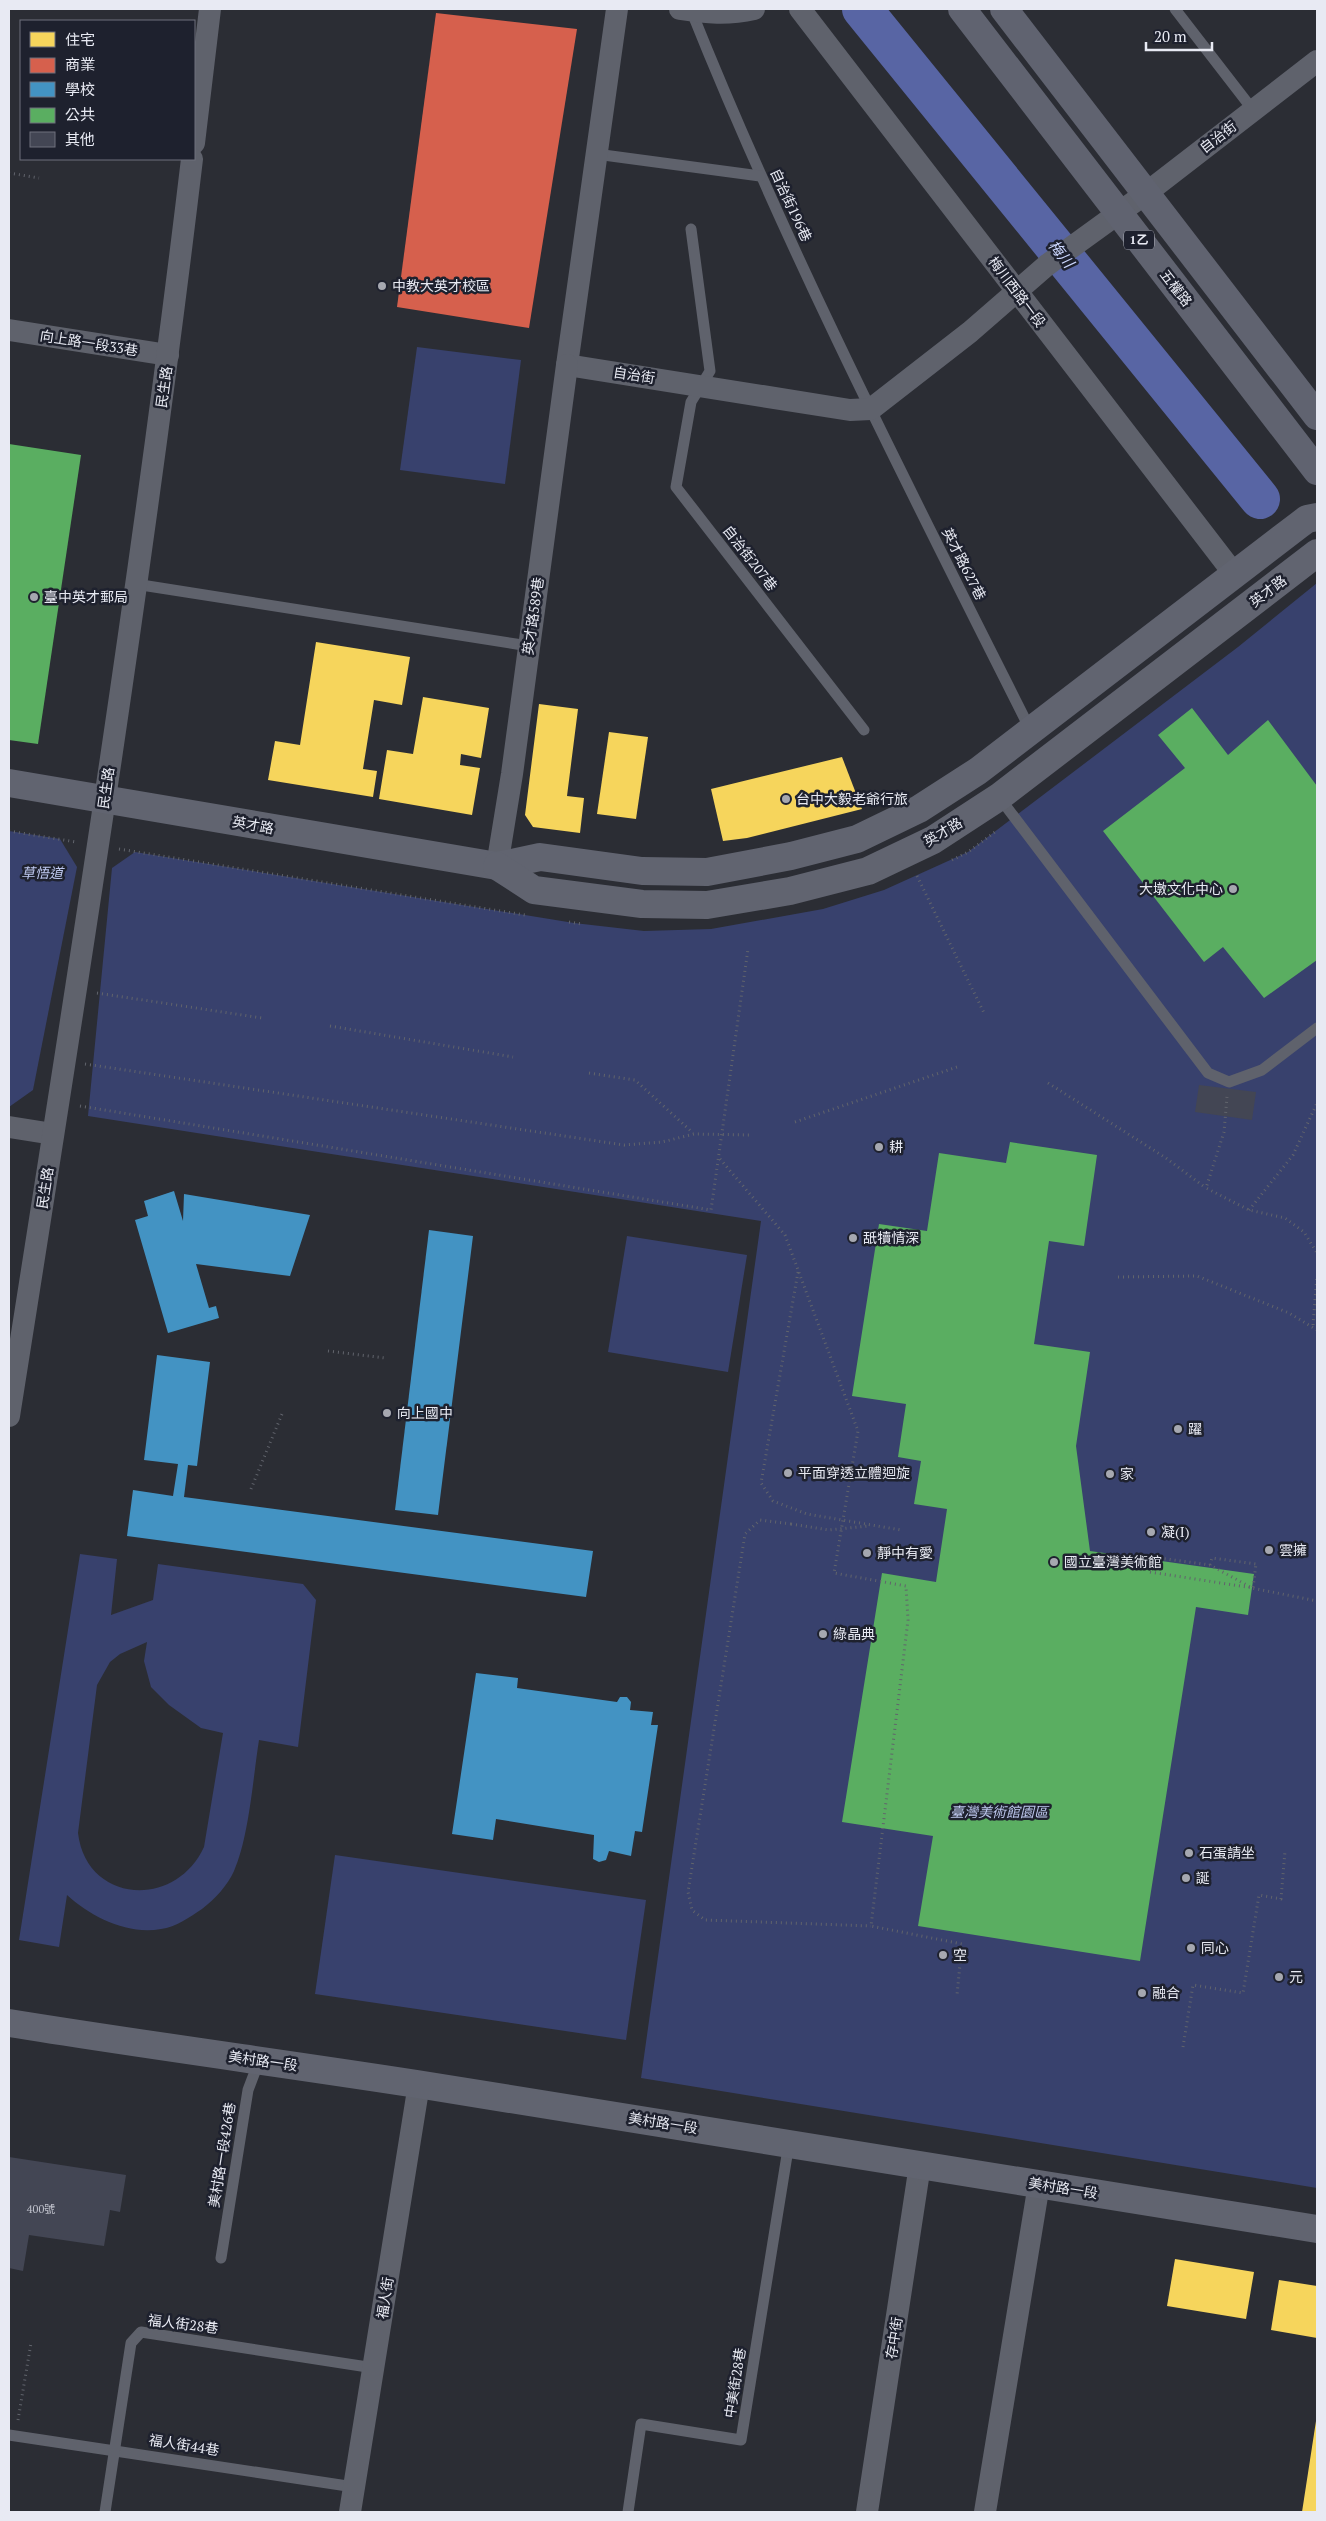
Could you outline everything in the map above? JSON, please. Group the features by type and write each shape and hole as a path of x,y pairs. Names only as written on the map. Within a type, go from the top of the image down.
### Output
{"main road":[{"name":"五權路","path":"962,9 1317,471"},
{"name":"1乙","path":"1004,9 1317,416"},
{"name":"英才路","path":"9,783 497,866 540,857 642,871 707,872 791,856 857,839 919,809 978,771 1307,520 1317,517"},
{"name":"英才路","path":"497,866 534,890 642,904 707,905 790,891 868,871 934,840 999,797 1317,553"},
{"name":"美村路一段","path":"9,2023 152,2046 418,2084 1317,2229"}],"street":[{"path":"195,135 210,9"},
{"path":"567,365 617,9"},
{"path":"686,10 734,14 754,9"},
{"name":"梅川西路一段","path":"800,9 1234,575"},
{"name":"自治街","path":"1016,291 1317,61"},
{"name":"民生路","path":"9,1416 104,799 168,355 192,160"},
{"path":"871,409 970,332 1016,291"},
{"name":"向上路一段33巷","path":"9,330 168,355"},
{"name":"自治街","path":"567,365 850,410 871,409"},
{"name":"英才路589巷","path":"497,866 567,365"},
{"path":"9,1126 53,1134"},
{"name":"福人街","path":"350,2512 418,2084"},
{"name":"存中街","path":"868,2512 920,2165"},
{"path":"985,2512 1039,2184"}],"lane":[{"path":"1175,9 1253,110"},
{"name":"自治街196巷","path":"686,10 760,176 871,409"},
{"path":"596,154 760,176"},
{"name":"自治街207巷","path":"691,229 710,372 691,402 676,487 864,730"},
{"name":"英才路627巷","path":"871,409 1031,731"},
{"path":"135,584 529,646"},
{"path":"999,797 1208,1073 1229,1082 1262,1070 1317,1028"},
{"name":"美村路一段426巷","path":"221,2258 248,2090 260,2060"},
{"name":"中美街28巷","path":"628,2512 641,2424 740,2440 789,2143"},
{"name":"福人街28巷","path":"105,2512 132,2343 142,2332 374,2368"},
{"name":"福人街44巷","path":"12,2435 354,2486"}],"path":[{"path":"9,173 39,178"},
{"path":"9,831 69,841"},
{"path":"917,876 984,1013"},
{"path":"58,1102 711,1210 720,1159 748,949"},
{"path":"75,990 262,1018"},
{"path":"330,1026 513,1057"},
{"path":"64,1060 624,1145 662,1142 694,1134 750,1135"},
{"path":"795,1122 960,1066"},
{"path":"589,1073 635,1080 694,1134"},
{"path":"1206,1188 1224,1132 1229,1082"},
{"path":"1048,1083 1166,1158 1206,1188 1249,1210 1285,1218 1304,1232 1317,1253"},
{"path":"1249,1210 1292,1156 1317,1103"},
{"path":"720,1159 784,1235 858,1431 834,1574 906,1586 908,1620 871,1926"},
{"path":"798,1272 761,1483 773,1501 807,1514 901,1530"},
{"path":"1313,1325 1317,1275"},
{"path":"1118,1277 1197,1276 1289,1313 1313,1325 1317,1330"},
{"path":"328,1351 385,1358"},
{"path":"251,1489 282,1414"},
{"path":"875,1525 829,1530 760,1520 745,1534 688,1892 692,1910 705,1920 871,1926 962,1944 957,1995"},
{"path":"1130,1554 1210,1566 1252,1588 1317,1601"},
{"path":"1150,1572 1253,1588 1256,1564 1212,1558 1210,1566"},
{"path":"1184,2047 1193,1985 1243,1993 1259,1896 1281,1899 1285,1851"},
{"path":"12,2435 31,2343"}],"green space":[{"path":"417,347 521,360 505,484 400,470"},
{"name":"臺灣美術館園區","path":"1317,583 1317,2188 641,2078 761,1221 88,1116 112,868 135,852 574,923 644,931 711,929 823,909 884,890 968,852 1238,647"},
{"name":"草悟道","path":"9,831 60,839 77,867 33,1090 9,1107"},
{"path":"627,1236 747,1255 728,1372 608,1352"},
{"path":"80,1554 117,1559 111,1615 153,1600 158,1564 303,1584 316,1600 298,1747 259,1740 243,1842 234,1871 224,1887 207,1905 183,1921 167,1928 148,1930 123,1927 98,1917 67,1895 59,1947 19,1940","holes":["147,1642 144,1661 151,1687 169,1705 201,1728 223,1733 204,1847 191,1867 173,1881 153,1889 133,1890 114,1885 97,1874 85,1856 78,1833 97,1685 110,1662 120,1654"]},
{"path":"335,1855 646,1900 626,2040 315,1994"}],"building: 住宅":[{"path":"316,642 410,657 402,705 374,700 363,769 377,771 373,797 268,780 275,741 300,745"},
{"path":"423,697 489,708 481,758 461,754 460,765 480,768 472,815 379,799 387,750 413,754"},
{"path":"539,704 578,709 567,796 584,798 580,833 533,827 525,815"},
{"path":"609,732 648,737 636,819 597,814"},
{"name":"台中大毅老爺行旅","path":"842,757 862,809 747,838 723,841 711,789"},
{"path":"1175,2259 1254,2272 1246,2319 1167,2306"},
{"path":"1279,2280 1317,2286 1317,2338 1271,2330"},
{"path":"1316,2421 1317,2512 1302,2512"}],"building: 商業":[{"path":"436,13 577,29 529,328 397,307"}],"building: 學校":[{"path":"174,1191 183,1221 184,1194 310,1215 290,1276 196,1264 209,1308 216,1306 219,1318 168,1333 135,1220 148,1216 144,1201"},
{"path":"429,1230 473,1236 438,1515 395,1510"},
{"path":"157,1355 210,1362 197,1466 188,1465 184,1497 593,1551 586,1597 127,1536 133,1490 173,1496 178,1464 144,1460"},
{"path":"476,1673 518,1678 517,1688 617,1702 620,1697 627,1697 631,1702 630,1710 653,1712 651,1725 658,1725 642,1832 635,1831 631,1856 609,1851 606,1860 599,1862 593,1859 594,1835 496,1819 493,1840 452,1834"}],"building: 公共":[{"name":"臺中英才郵局","path":"9,444 81,455 38,744 9,740"},
{"name":"大墩文化中心","path":"1192,708 1228,755 1268,720 1317,786 1317,960 1264,998 1223,947 1204,962 1103,831 1185,768 1158,735"},
{"name":"國立臺灣美術館","path":"1010,1142 1097,1155 1084,1246 1049,1241 1034,1344 1090,1352 1076,1446 1090,1551 1254,1574 1248,1615 1196,1607 1140,1961 918,1926 933,1836 842,1822 882,1573 936,1582 947,1509 914,1504 921,1461 898,1457 906,1404 852,1396 879,1224 927,1231 939,1153 1006,1163"}],"building: 其他":[{"path":"1199,1085 1256,1092 1252,1120 1195,1112"},
{"path":"9,2157 126,2175 120,2212 110,2210 104,2246 29,2235 23,2271 9,2268"}],"waterway":[{"name":"梅川","path":"862,9 1260,499"}],"place":[{"name":"中教大英才校區","path":"382,286"},
{"name":"臺中英才郵局","path":"34,597"},
{"name":"台中大毅老爺行旅","path":"786,799"},
{"name":"大墩文化中心","path":"1233,889"},
{"name":"耕","path":"879,1147"},
{"name":"舐犢情深","path":"853,1238"},
{"name":"向上國中","path":"387,1413"},
{"name":"躍","path":"1178,1429"},
{"name":"平面穿透立體迴旋","path":"788,1473"},
{"name":"家","path":"1110,1474"},
{"name":"凝(I)","path":"1151,1532"},
{"name":"雲擁","path":"1269,1550"},
{"name":"靜中有愛","path":"867,1553"},
{"name":"國立臺灣美術館","path":"1054,1562"},
{"name":"綠晶典","path":"823,1634"},
{"name":"石蛋請坐","path":"1189,1853"},
{"name":"誕","path":"1186,1878"},
{"name":"同心","path":"1191,1948"},
{"name":"空","path":"943,1955"},
{"name":"元","path":"1279,1977"},
{"name":"融合","path":"1142,1993"}]}
